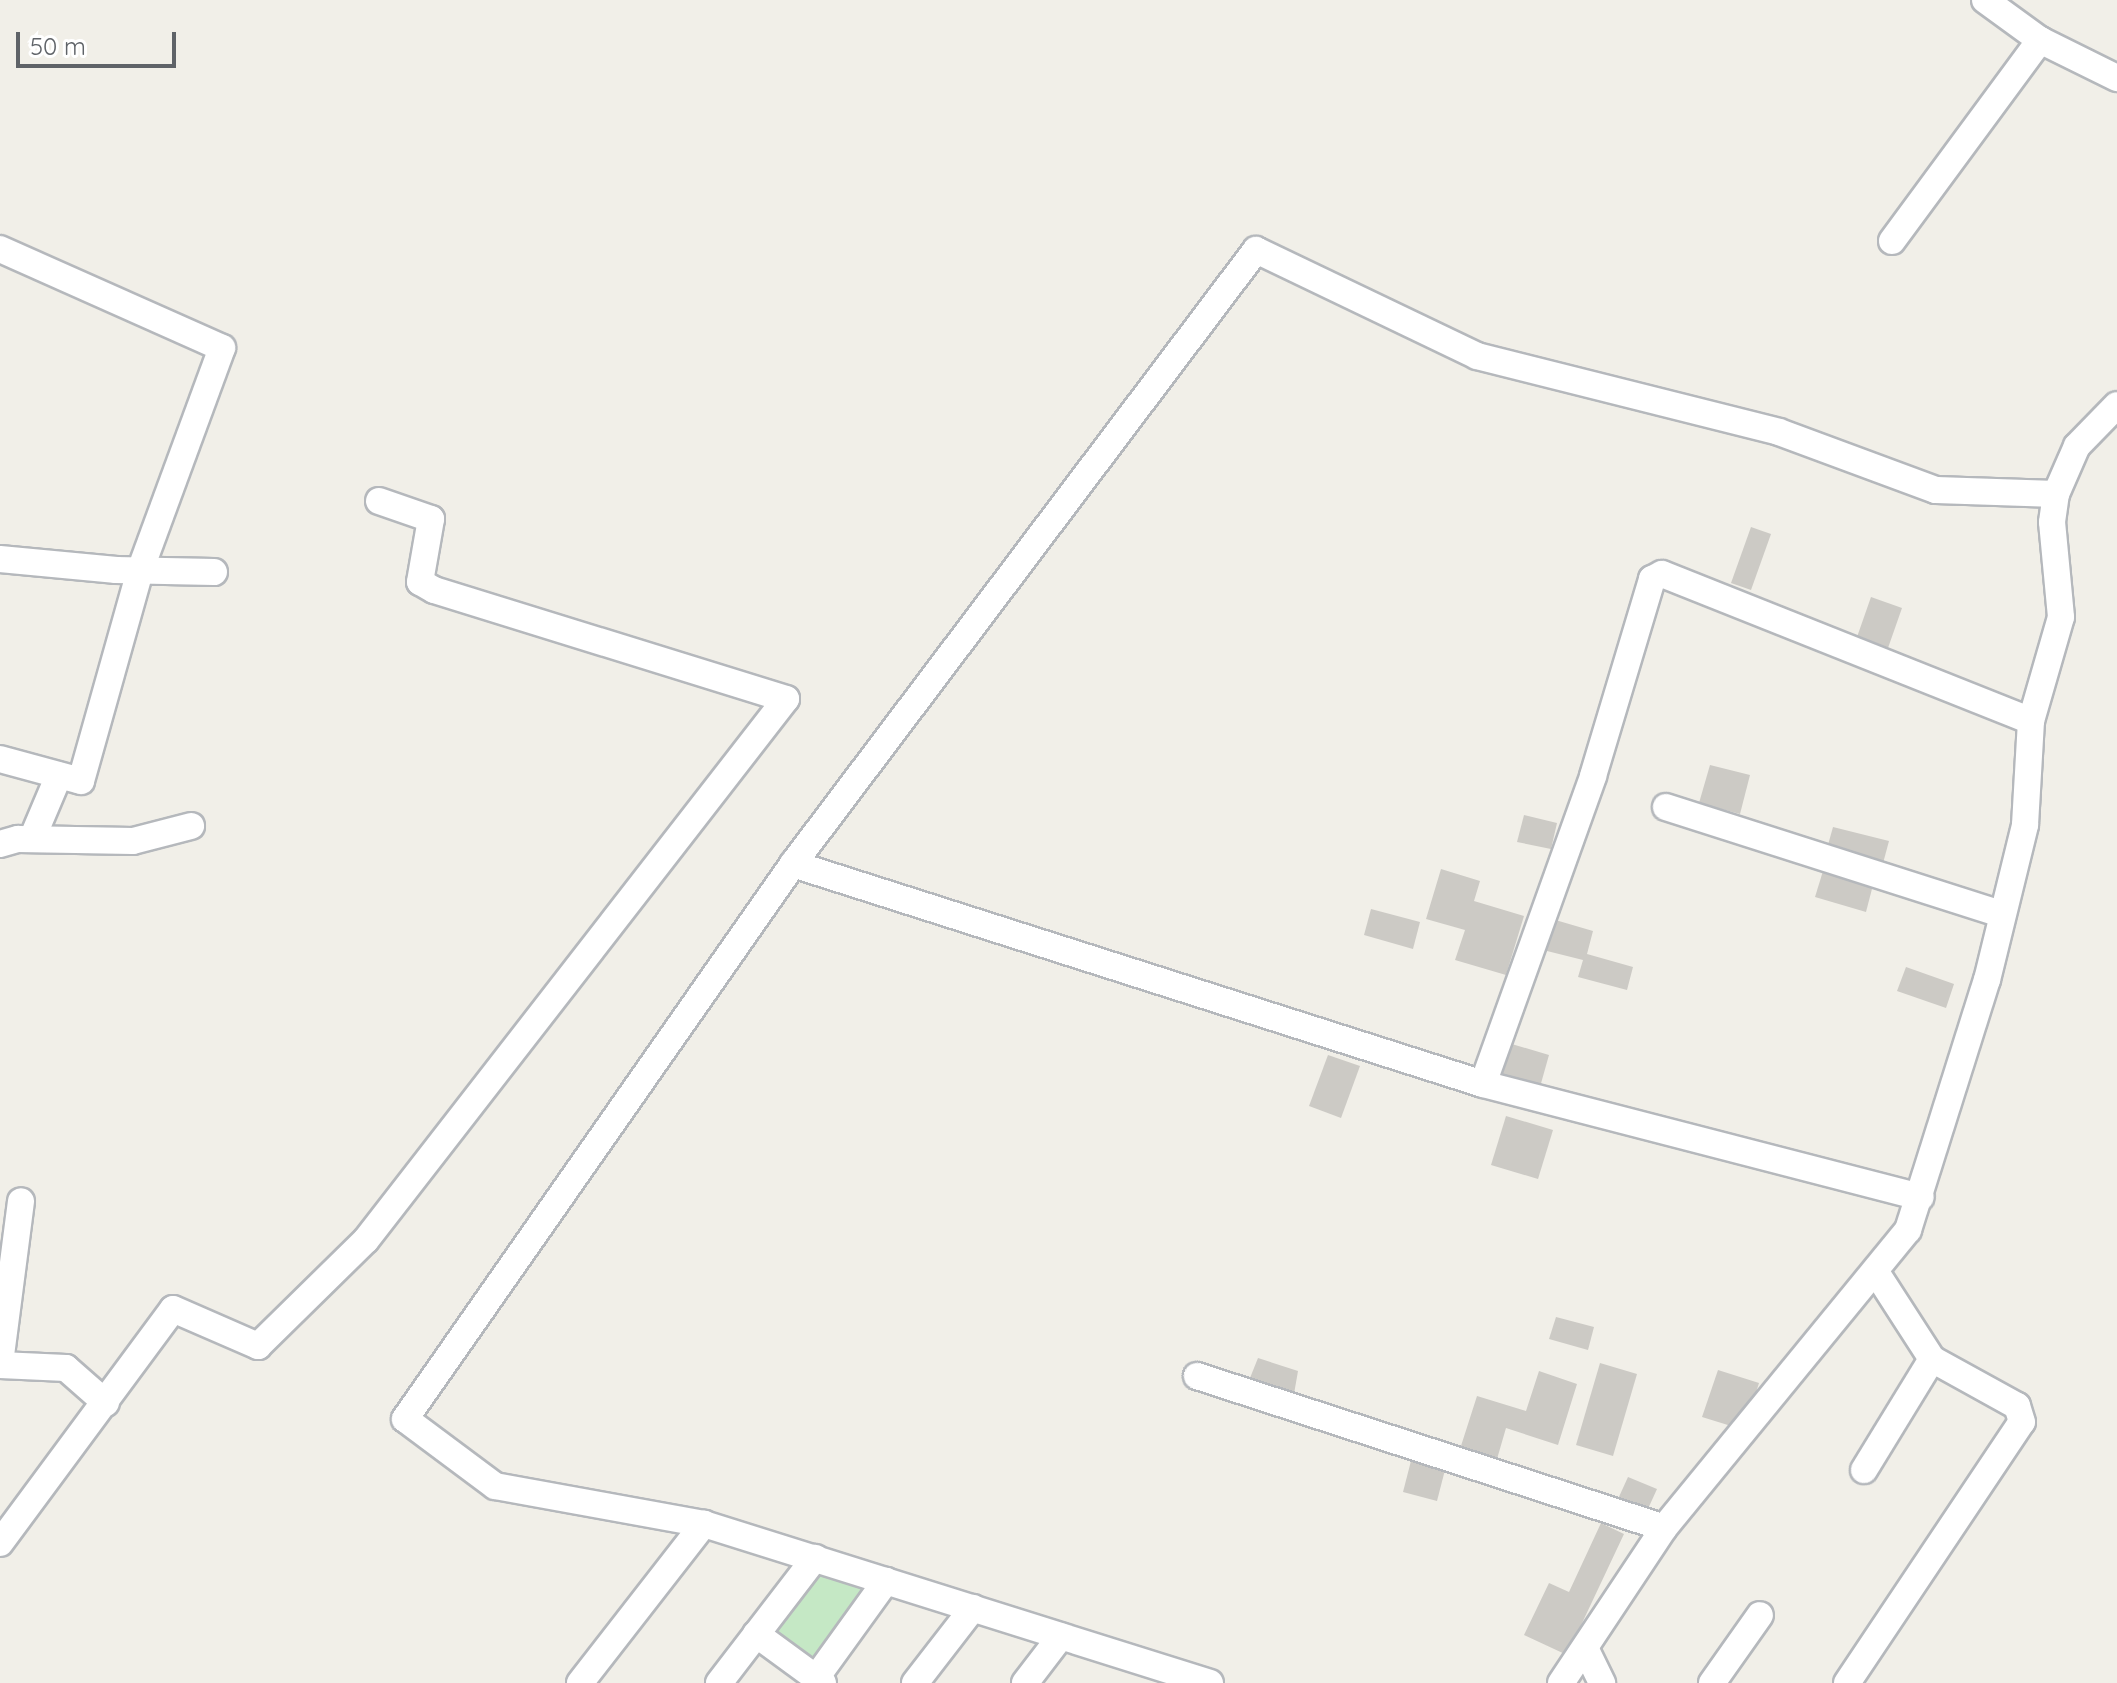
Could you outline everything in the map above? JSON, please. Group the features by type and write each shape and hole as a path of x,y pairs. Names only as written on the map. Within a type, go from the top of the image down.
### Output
{"street":[{"path":"1993,4 2040,40 2117,78"},
{"path":"1892,241 2040,40"},
{"path":"0,249 222,348 140,571 81,781 0,759"},
{"path":"1210,1683 704,1524 495,1486 405,1419 793,864 1256,250 1477,356 1779,432 1936,490 2056,494"},
{"path":"1561,1683 1586,1650 1664,1528 1908,1230 1921,1197 1987,980 2025,825 2031,721 2061,617 2052,522 2056,494 2077,446 2117,405"},
{"path":"0,1543 173,1309 258,1346 366,1240 786,699 434,590 420,582 431,519 379,501"},
{"path":"0,559 140,571 214,572"},
{"path":"1483,1084 1593,776 1652,579 1662,574 2031,721"},
{"path":"32,839 59,775"},
{"path":"1666,807 2002,914"},
{"path":"0,844 32,839 133,841 191,826"},
{"path":"793,864 1483,1084 1921,1197"},
{"path":"21,1201 0,1364 66,1368 106,1403"},
{"path":"1847,1683 2022,1422 2017,1406 1932,1359 1876,1272"},
{"path":"1864,1470 1932,1359"},
{"path":"1197,1376 1664,1528"},
{"path":"580,1683 704,1524"},
{"path":"719,1683 815,1558"},
{"path":"756,1634 820,1680 886,1581"},
{"path":"915,1683 973,1608"},
{"path":"1712,1683 1760,1615"},
{"path":"1032,1681 1061,1636"},
{"path":"1586,1650 1602,1683"}],"green space":[{"path":"816,1571 869,1592 815,1662 767,1629"}],"building":[{"path":"1751,527 1771,534 1751,590 1731,583"},
{"path":"1871,597 1902,608 1888,648 1857,637"},
{"path":"1710,765 1750,775 1740,814 1699,803"},
{"path":"1524,815 1557,823 1551,849 1517,842"},
{"path":"1833,827 1889,841 1882,867 1826,852"},
{"path":"1441,869 1480,881 1474,901 1524,916 1506,975 1455,960 1465,930 1426,919"},
{"path":"1823,871 1873,885 1866,912 1815,897"},
{"path":"1371,909 1420,922 1413,949 1364,935"},
{"path":"1552,919 1593,931 1587,954 1633,967 1627,990 1578,977 1583,960 1543,950"},
{"path":"1906,967 1954,984 1946,1008 1897,991"},
{"path":"1505,1042 1549,1055 1538,1094 1494,1081"},
{"path":"1328,1055 1360,1066 1341,1118 1309,1106"},
{"path":"1506,1116 1553,1130 1538,1179 1491,1165"},
{"path":"1556,1317 1594,1327 1588,1350 1549,1339"},
{"path":"1258,1358 1298,1371 1294,1394 1250,1378"},
{"path":"1600,1363 1637,1374 1613,1456 1576,1445"},
{"path":"1718,1370 1759,1383 1744,1430 1702,1417"},
{"path":"1539,1371 1577,1384 1558,1445 1506,1428 1497,1459 1460,1449 1477,1396 1526,1411"},
{"path":"1412,1457 1446,1466 1437,1501 1403,1492"},
{"path":"1628,1477 1657,1489 1647,1511 1618,1499"},
{"path":"1601,1523 1624,1534 1567,1655 1524,1635 1549,1583 1569,1592"}]}
